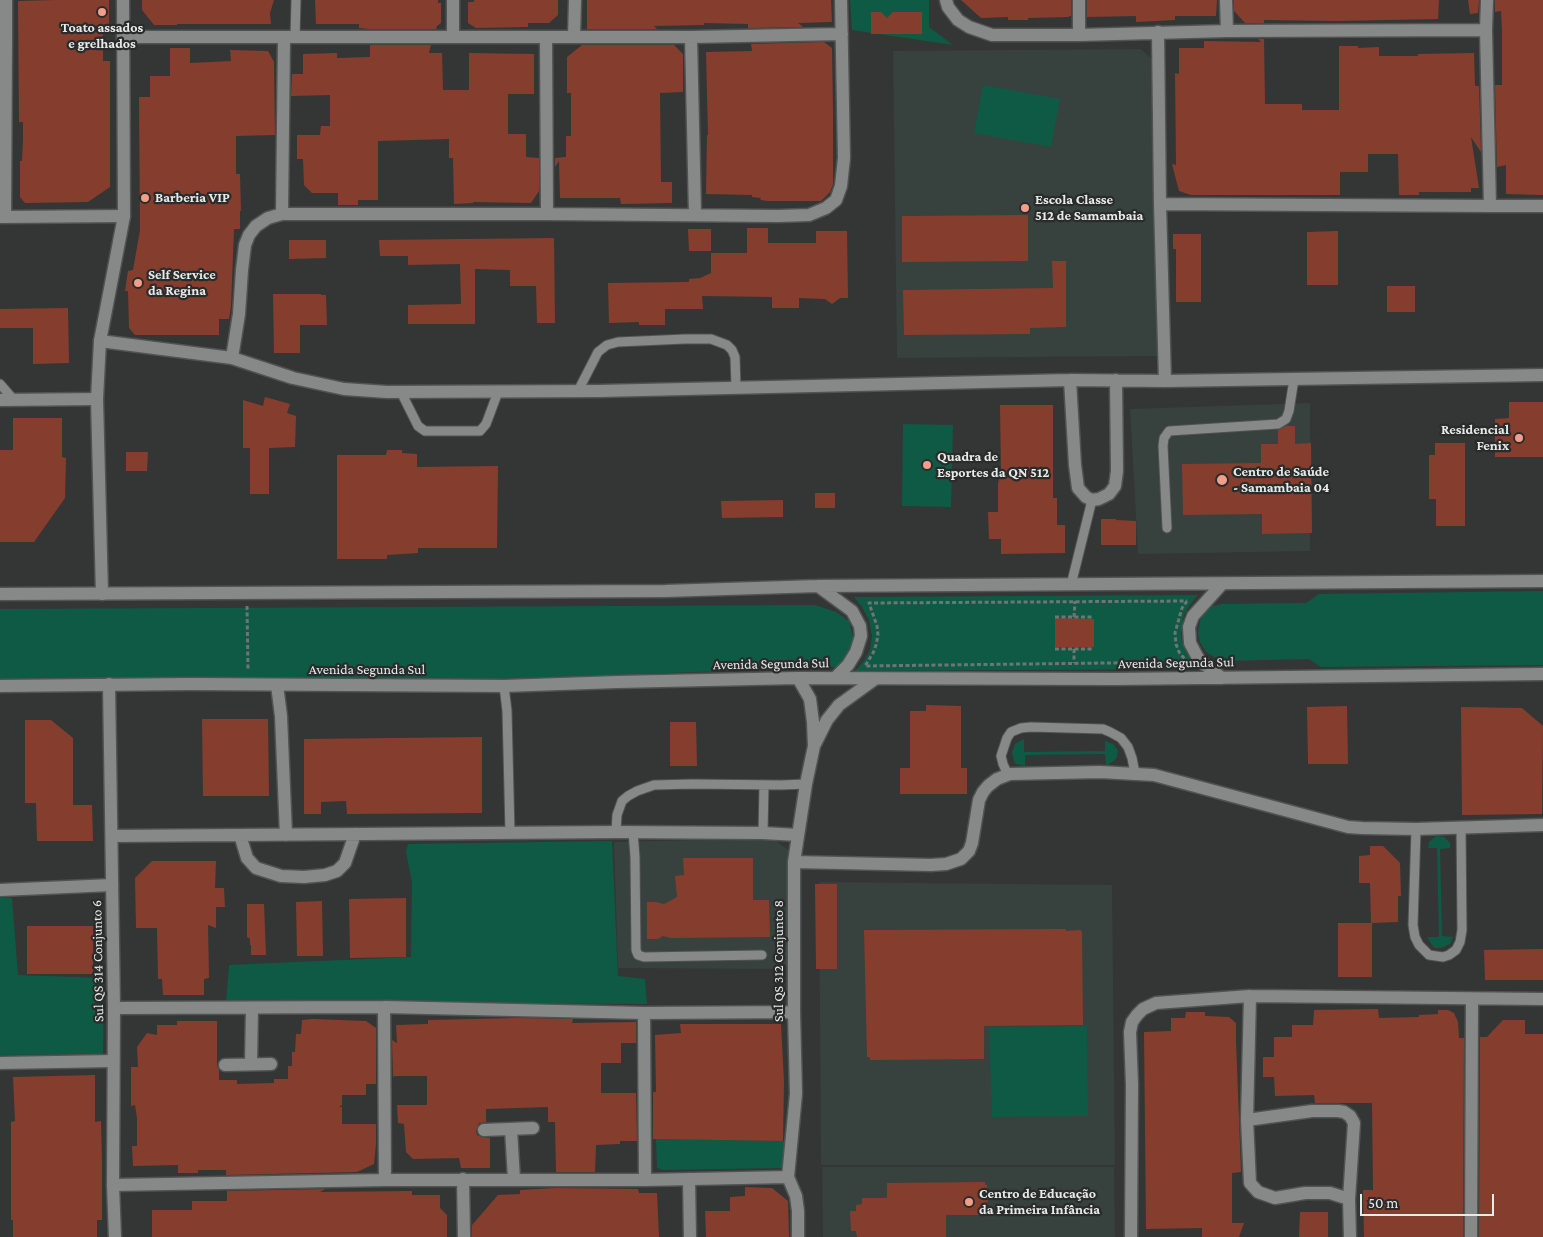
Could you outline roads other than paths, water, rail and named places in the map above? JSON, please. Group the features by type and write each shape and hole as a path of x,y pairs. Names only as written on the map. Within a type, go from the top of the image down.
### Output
{"street":[{"path":"6,0 3,42 2,217 124,216"},
{"path":"102,594 97,400 100,341 124,216 123,0"},
{"path":"453,0 453,37"},
{"path":"574,37 575,0"},
{"path":"232,358 239,314 245,245 249,234 256,226 268,218 282,214 695,214 778,216 809,215 826,208 836,200 841,186 844,158 841,0"},
{"path":"946,0 948,7 958,20 979,32 992,35 1227,31 1486,30"},
{"path":"1079,0 1080,35"},
{"path":"1226,0 1227,31"},
{"path":"1487,0 1490,206"},
{"path":"1158,32 1164,381"},
{"path":"122,37 546,38 842,34"},
{"path":"691,37 695,214"},
{"path":"282,214 289,38"},
{"path":"546,38 547,214"},
{"path":"1160,204 1543,206"},
{"path":"100,341 232,358 293,378 344,389 401,392 578,391 1070,380 1164,381 1543,375"},
{"path":"1070,380 1078,488 1086,498 1092,500 1109,494 1115,486 1117,452 1116,380"},
{"path":"0,400 97,400"},
{"path":"0,594 665,591 818,586 1073,590 1222,584 1543,581"},
{"path":"1222,584 1192,616 1189,627 1190,643 1198,658 1222,678"},
{"path":"818,586 852,611 860,626 860,636 856,652 848,665 835,678"},
{"name":"Avenida Segunda Sul","path":"0,686 109,684 504,686 798,678 1222,678 1543,674"},
{"name":"Sul QS 312 Conjunto 8","path":"788,1177 796,1094 794,862 814,746 814,722 810,700 798,678"},
{"name":"Sul QS 312 Conjunto 8","path":"814,746 827,720 839,705 875,679"},
{"name":"Sul QS 314 Conjunto 6","path":"109,684 115,1237"},
{"path":"277,685 281,716 286,835"},
{"path":"794,862 931,865 946,864 961,859 969,851 972,843 979,800 983,792 992,782 1008,775 1100,772 1166,778 1348,827 1416,828 1543,825"},
{"path":"112,836 616,832 798,835"},
{"path":"240,836 247,858 256,868 281,876 304,877 326,875 337,871 345,863 355,834"},
{"path":"0,890 112,885"},
{"path":"1250,996 1247,1120 1250,1183 1258,1192 1275,1198 1305,1193 1330,1193 1349,1199"},
{"path":"1131,1237 1132,1085 1130,1032 1132,1022 1143,1009 1156,1003 1250,996 1543,999"},
{"path":"1471,1237 1472,999"},
{"path":"114,1008 384,1007 644,1013 794,1012"},
{"path":"384,1007 385,1180"},
{"path":"251,1064 252,1008"},
{"path":"644,1013 645,1180"},
{"path":"0,1063 113,1061"},
{"path":"225,1066 271,1064"},
{"path":"1247,1120 1312,1111 1338,1111 1350,1116 1354,1123 1349,1199 1350,1237"},
{"path":"484,1130 533,1128"},
{"path":"510,1129 514,1179"},
{"path":"114,1186 385,1180 645,1180 788,1177 796,1196 798,1237"},
{"path":"463,1179 464,1237"},
{"path":"689,1179 690,1237"}],"lane":[{"path":"289,38 296,0"},
{"path":"578,391 598,352 607,345 618,342 685,339 711,339 727,345 735,357 736,387"},
{"path":"1167,528 1162,446 1164,438 1169,431 1278,424 1286,419 1289,411 1294,379"},
{"path":"0,384 13,400"},
{"path":"401,392 418,426 425,431 480,431 486,424 498,392"},
{"path":"1073,590 1092,500"},
{"path":"504,686 507,711 510,833"},
{"path":"1008,775 1001,756 1007,738 1011,732 1031,727 1103,729 1110,732 1121,738 1128,747 1135,774"},
{"path":"616,832 617,815 622,801 632,793 654,785 806,784"},
{"path":"763,833 764,785"},
{"path":"1416,828 1415,937 1419,945 1429,955 1443,958 1456,950 1460,942 1462,930 1460,827"},
{"path":"634,832 636,950 638,955 644,957 762,955"}],"place":[{"name":"Toato assados e grelhados","path":"102,12"},
{"name":"Barberia VIP","path":"145,198"},
{"name":"Escola Classe 512 de Samambaia","path":"1025,208"},
{"name":"Self Service da Regina","path":"138,283"},
{"name":"Residencial Fenix","path":"1519,438"},
{"name":"Quadra de Esportes da QN 512","path":"927,465"},
{"name":"Centro de Saúde - Samambaia 04","path":"1222,480"},
{"name":"Centro de Educação da Primeira Infância","path":"969,1202"}]}
